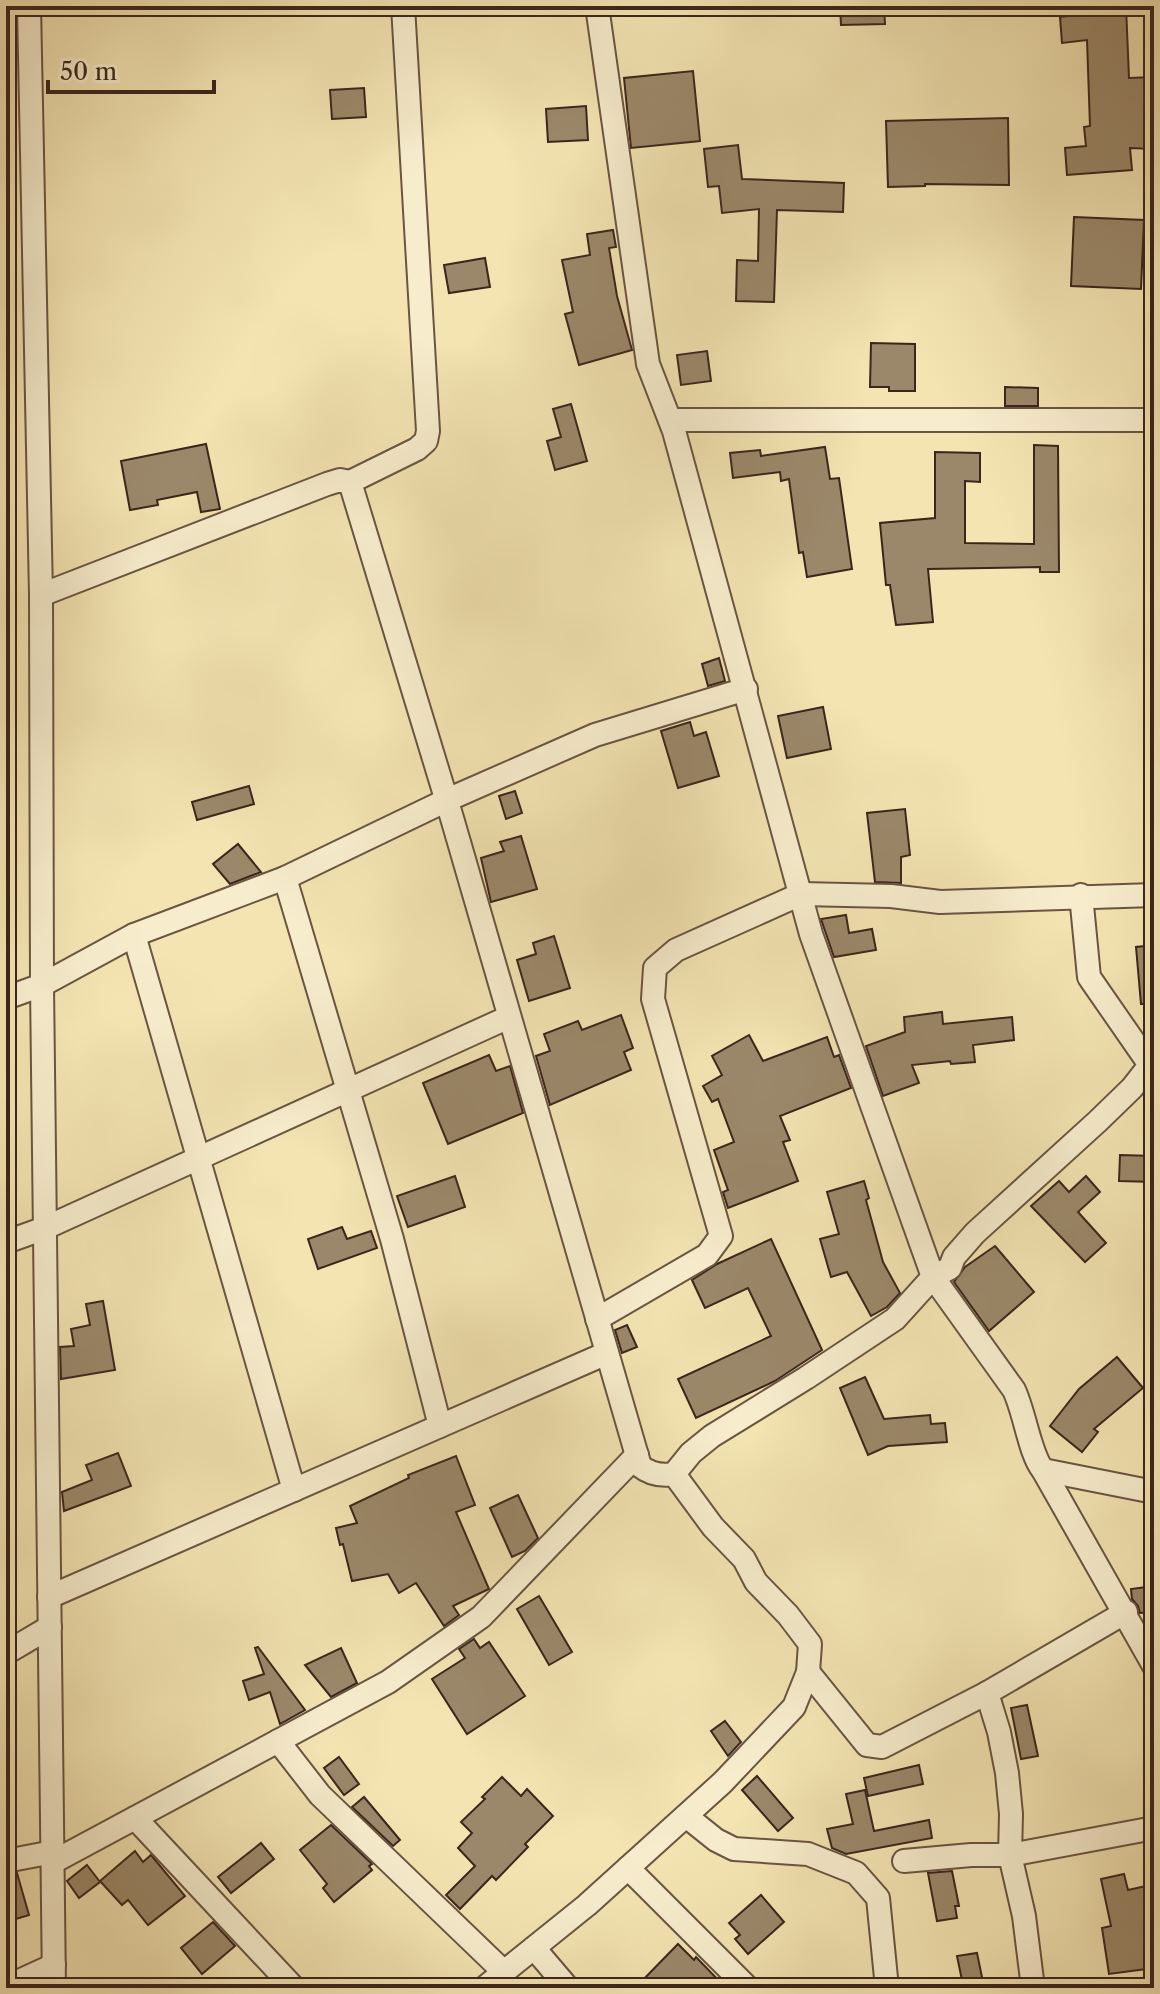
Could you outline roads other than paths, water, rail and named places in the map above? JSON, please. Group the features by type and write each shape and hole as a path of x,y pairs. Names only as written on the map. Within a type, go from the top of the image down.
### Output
{"street":[{"path":"29,6 41,595 42,985 54,1988"},
{"path":"41,595 327,484 340,480 350,482 417,449 426,441 428,431 403,6"},
{"path":"597,6 648,364 670,420 811,934 933,1277 1014,1390 1023,1409 1035,1461 1126,1612 1154,1666"},
{"path":"670,420 1154,420"},
{"path":"350,482 447,800 640,1466 645,1470 674,1474 691,1453 712,1436 895,1319 933,1277 950,1268 954,1257 975,1233 1098,1121 1132,1088 1150,1065 1089,977 1081,895"},
{"path":"6,998 42,985 134,935 285,878 447,800 595,735 746,689"},
{"path":"285,878 392,1239 440,1426"},
{"path":"597,1319 707,1255 721,1236 653,999 655,968 676,950 801,894 891,896 940,902 1154,895"},
{"path":"134,935 294,1490"},
{"path":"6,1242 45,1228 509,1017"},
{"path":"49,1597 607,1353"},
{"path":"6,1861 53,1857 135,1818 388,1682 481,1617 637,1455"},
{"path":"1043,1470 1154,1492"},
{"path":"484,1988 628,1868 723,1782 794,1707 808,1672 810,1644 788,1615 756,1582 744,1559 713,1527 674,1474"},
{"path":"808,1672 867,1745 882,1747 987,1693 1126,1612"},
{"path":"6,1653 50,1627"},
{"path":"987,1693 1007,1773 1011,1814 1010,1855 1024,1916 1033,1988"},
{"path":"278,1741 320,1795 504,1972"},
{"path":"686,1816 716,1840 734,1849 808,1854 856,1873 878,1898 887,1988"},
{"path":"135,1818 294,1988"},
{"path":"904,1861 1010,1855 1154,1828"},
{"path":"628,1868 748,1988"},
{"path":"534,1948 568,1988"},
{"path":"6,1987 54,1965"}]}
